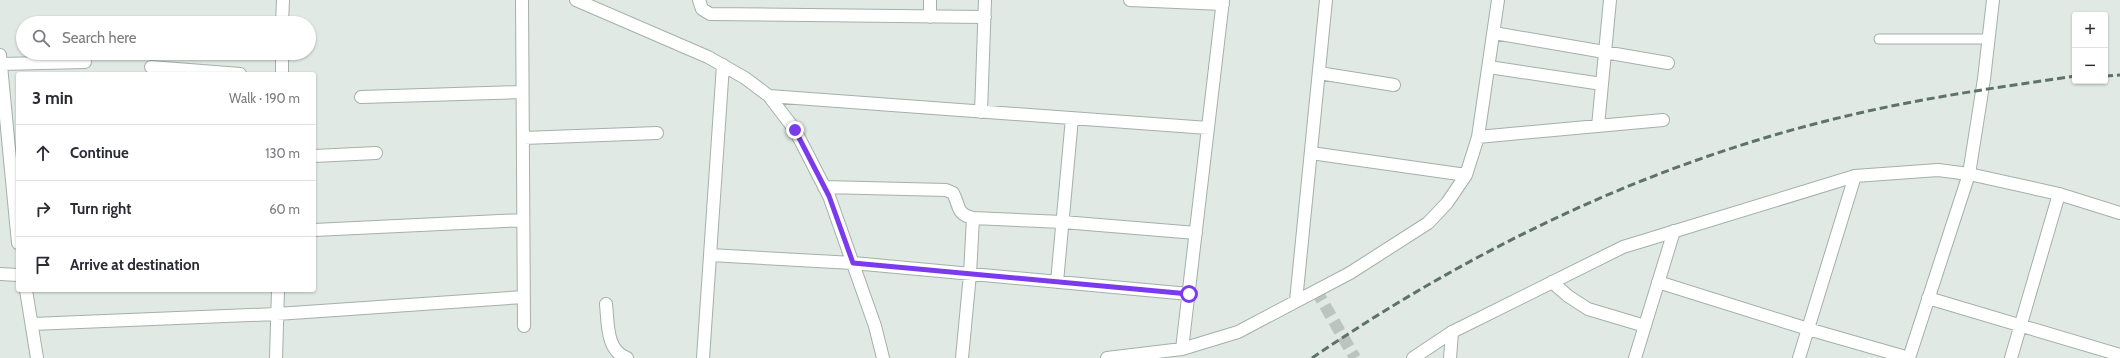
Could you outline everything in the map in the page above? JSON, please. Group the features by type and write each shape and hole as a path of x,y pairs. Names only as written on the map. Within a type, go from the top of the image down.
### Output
{"street":[{"path":"282,16 283,0"},
{"path":"522,0 524,326"},
{"path":"576,0 708,56 745,78 769,96 795,130 824,187 875,326 883,358"},
{"path":"699,0 702,9 710,14 985,17"},
{"path":"930,0 930,17"},
{"path":"981,112 985,0"},
{"path":"1130,0 1223,2 1182,349"},
{"path":"1296,301 1312,153 1326,0"},
{"path":"1107,358 1182,349 1238,332 1350,273 1428,223 1447,203 1466,175 1478,138 1498,0"},
{"path":"1598,126 1610,0"},
{"path":"1658,282 1808,329 1909,358 1969,174 1993,0"},
{"path":"1494,33 1668,64"},
{"path":"16,226 0,60 85,62"},
{"path":"282,60 282,72"},
{"path":"703,358 723,65"},
{"path":"151,67 215,72"},
{"path":"1489,67 1602,84"},
{"path":"1319,73 1394,84"},
{"path":"361,97 522,92"},
{"path":"769,96 1208,128"},
{"path":"1057,282 1072,118"},
{"path":"1478,138 1663,120"},
{"path":"523,138 657,133"},
{"path":"316,156 376,153"},
{"path":"1312,153 1466,175"},
{"path":"1413,358 1452,332 1623,247 1855,176 1938,170 1969,174 2058,194 2120,213"},
{"path":"1799,358 1855,176"},
{"path":"824,187 946,190 953,193 959,210 964,216 973,218 1062,222 1196,233"},
{"path":"2011,358 2058,194"},
{"path":"962,358 970,274 973,218"},
{"path":"316,230 523,220"},
{"path":"1635,358 1674,231"},
{"path":"710,256 853,263 1189,294"},
{"path":"0,274 16,275"},
{"path":"1552,282 1568,296 1588,309 1645,326"},
{"path":"26,292 37,358"},
{"path":"276,358 278,292"},
{"path":"32,324 278,314 524,298"},
{"path":"1928,298 2120,355 2119,358"},
{"path":"606,304 609,334 616,351 627,358"},
{"path":"1450,358 1452,332"}],"lane":[{"path":"1879,39 1988,39"}],"tunnel":[{"path":"1316,290 1355,358"}],"railway":[{"path":"2108,76 2120,75"},
{"path":"1312,358 1375,317 1439,279 1505,243 1572,210 1641,181 1711,155 1782,133 1882,108 1910,102 2072,76"}],"route":[{"path":"795,130 829,196 853,263 1189,294"}]}
